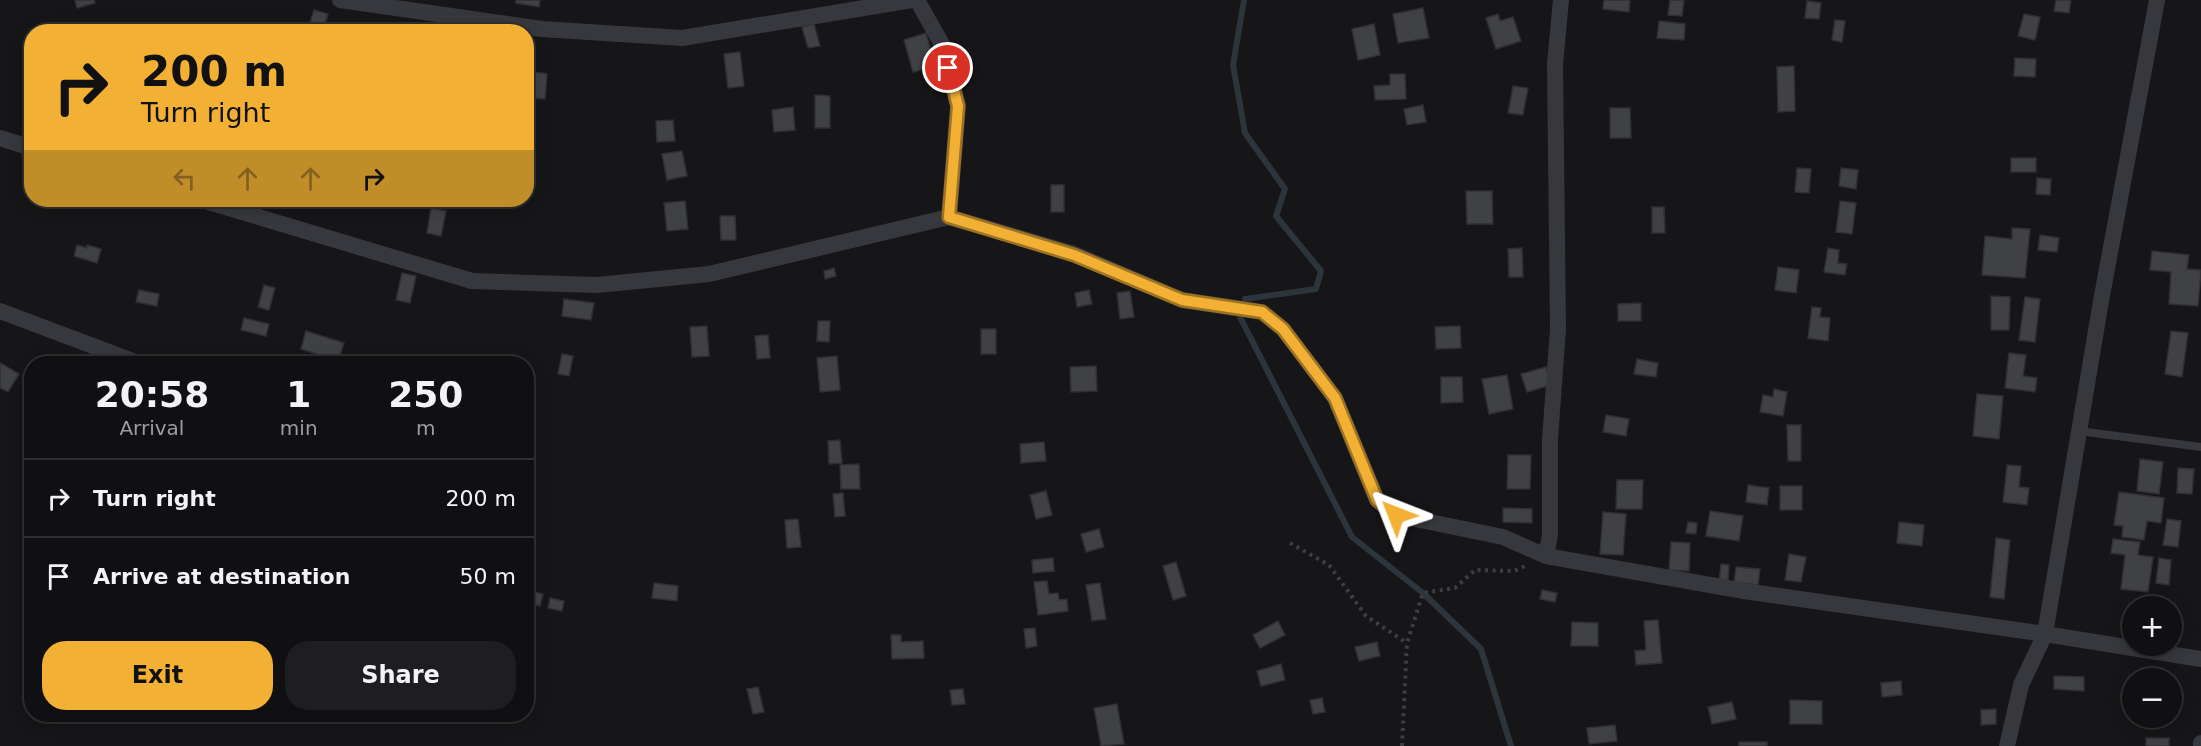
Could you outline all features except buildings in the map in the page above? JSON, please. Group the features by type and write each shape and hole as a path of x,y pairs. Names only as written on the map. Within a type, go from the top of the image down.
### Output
{"street":[{"path":"340,0 507,24"},
{"path":"534,28 682,38 912,0"},
{"path":"917,0 944,48 958,106 949,217"},
{"path":"1546,556 1550,535 1551,417 1558,329 1555,64 1561,0"},
{"path":"2007,746 2020,685 2045,634 2101,301 2157,0"},
{"path":"0,138 24,146"},
{"path":"225,207 472,281 597,285 709,274 949,217 1074,255 1182,300 1262,312 1283,329 1335,398 1377,500 1396,515 1503,537 1546,556 1744,591 2201,659"},
{"path":"0,311 119,356"}],"lane":[{"path":"2079,431 2201,447"}],"path":[{"path":"1290,543 1329,565 1366,616 1407,643"},
{"path":"1402,746 1407,643 1423,592 1455,588 1474,570 1514,571 1546,556"}],"waterway":[{"path":"1244,0 1233,65 1245,133 1285,189 1276,216 1321,271 1316,289 1245,299"},
{"path":"1240,317 1352,537 1423,593 1481,649 1511,746"}],"route":[{"path":"948,68 958,106 949,217 1074,255 1182,300 1262,312 1283,329 1335,398 1377,500 1396,515"}]}
